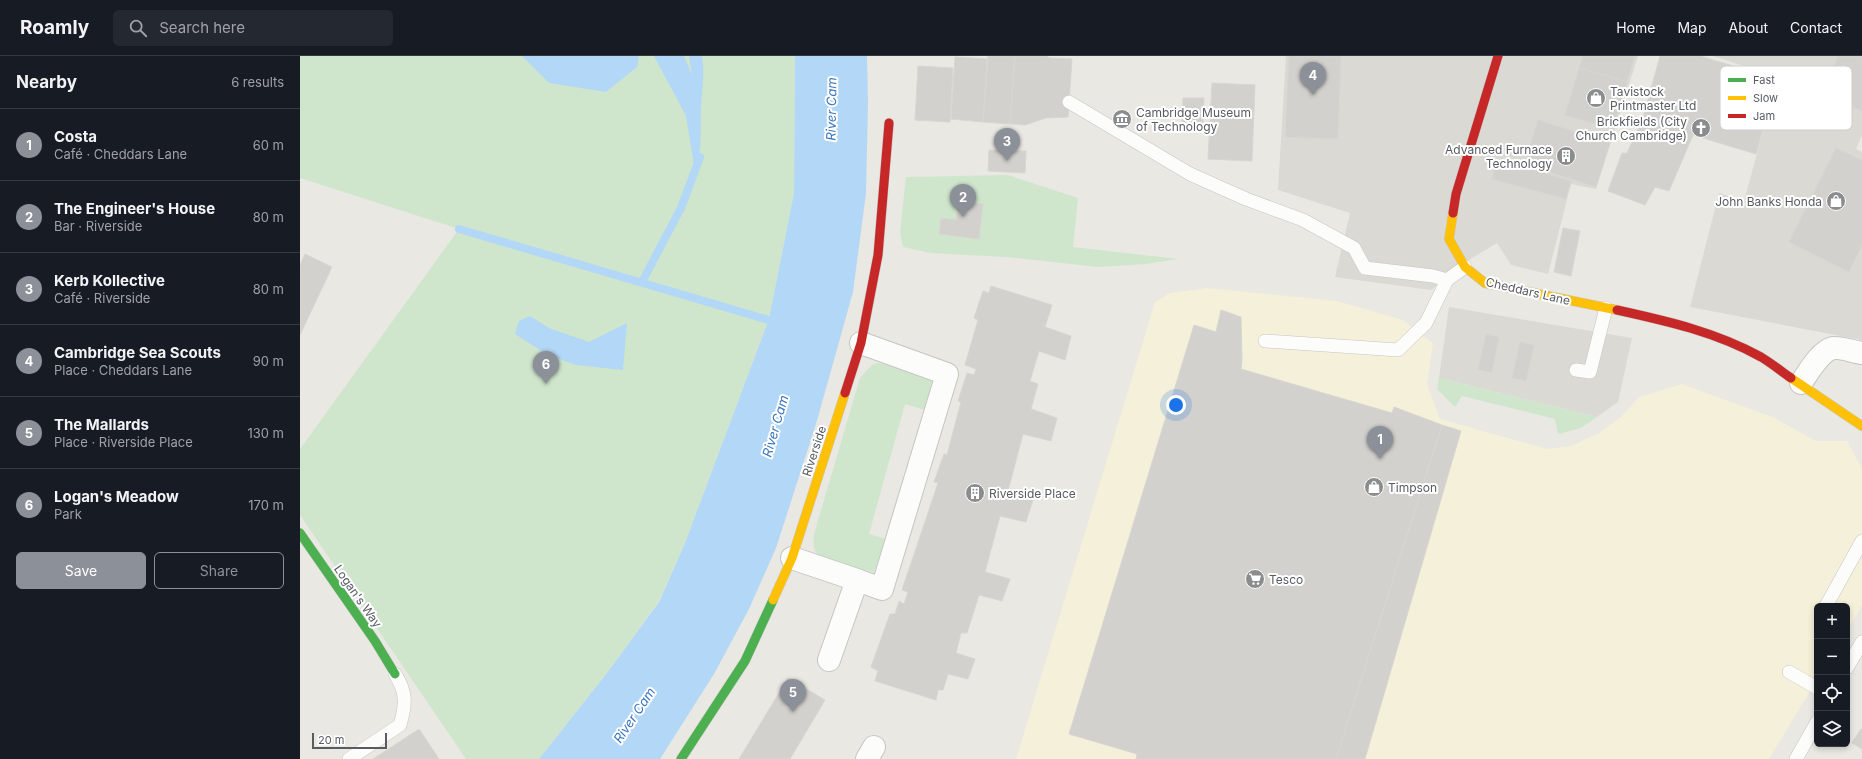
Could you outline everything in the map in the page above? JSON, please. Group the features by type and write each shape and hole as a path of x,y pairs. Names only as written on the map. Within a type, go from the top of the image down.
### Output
{"street":[{"name":"Cheddars Lane","path":"1498,56 1456,194 1450,239 1465,267 1485,283 1668,321 1705,332 1762,357 1862,426"},
{"name":"Riverside","path":"681,759 745,661 792,558 861,343 878,255 889,123"},
{"path":"792,558 882,589 948,374 861,343"},
{"path":"1801,383 1815,362 1833,348 1862,353"},
{"name":"Logan's Way","path":"300,533 395,674"},
{"path":"829,660 857,580"}],"lane":[{"path":"1069,102 1190,174 1246,199 1303,220 1354,248 1365,268 1433,276 1447,280"},
{"path":"1265,341 1398,350 1426,323 1447,280 1465,267"},
{"path":"1576,370 1590,372 1606,308"},
{"path":"1828,603 1862,541"},
{"path":"1850,663 1862,642"},
{"path":"1789,672 1814,686"},
{"path":"349,759 400,725 405,706 402,686 395,674"},
{"path":"1796,759 1814,727"}],"shaded area":[{"path":"1286,56 1638,56 1596,189 1571,184 1548,274 1511,265 1497,243 1472,258 1431,290 1335,277 1350,213 1278,190"},
{"path":"1713,56 1862,56 1862,135 1856,149 1862,152 1862,340 1690,307 1719,193 1744,201 1763,130 1852,130 1852,66 1744,66"},
{"path":"1207,288 1337,301 1403,320 1433,343 1427,384 1440,419 1547,449 1571,446 1599,433 1622,416 1639,397 1682,384 1775,418 1816,441 1847,441 1862,469 1862,606 1850,626 1850,603 1814,603 1814,685 1769,759 1016,759 1155,302 1170,293"},
{"path":"1449,307 1632,338 1618,402 1597,417 1439,378"}],"green space":[{"path":"300,56 795,56 794,193 769,319 685,543 659,601 607,673 539,759 466,759 300,515 300,449 459,229 300,178"},
{"path":"1008,175 1078,198 1073,247 1178,259 1145,264 1098,267 1006,257 931,253 903,247 900,232 906,177"},
{"path":"877,363 885,364 933,379 925,410 905,404 869,534 886,539 874,572 824,560 814,549 814,534 860,378 872,365"},
{"path":"1439,378 1597,417 1581,428 1558,434 1555,419 1462,396 1455,407 1437,389"}],"water":[{"path":"522,56 639,56 637,67 606,92 549,83"},
{"path":"654,56 684,56 692,75 689,56 702,56 703,75 701,139 698,163 695,171 686,116"},
{"name":"River Cam","path":"795,56 867,56 868,103 866,193 853,292 816,424 776,548 749,609 714,674 660,759 539,759 607,673 659,602 685,543 769,319 794,193"},
{"path":"530,316 549,328 589,342 627,323 623,370 576,365 548,355 515,334 519,321"}],"building":[{"path":"988,56 1015,56 1010,124 983,122"},
{"path":"1015,56 1046,56 1050,58 1072,59 1068,117 1046,118 1025,125 1010,124"},
{"path":"1289,56 1341,56 1338,139 1285,137"},
{"path":"1583,56 1635,56 1627,82 1579,68"},
{"name":"Brickfields (City Church Cambridge)","path":"1660,56 1700,56 1733,66 1720,66 1720,130 1763,130 1756,154 1693,135 1669,191 1655,187 1645,205 1608,191 1622,153 1627,153 1642,121"},
{"path":"1838,56 1862,56 1862,111 1852,107 1852,66 1834,66"},
{"path":"955,57 987,59 983,122 951,119"},
{"path":"918,66 953,68 950,122 915,120"},
{"name":"Tavistock Printmaster Ltd","path":"1579,68 1627,82 1613,129 1565,115"},
{"path":"1212,83 1255,85 1252,161 1208,159"},
{"path":"1183,98 1204,98 1203,126 1182,126"},
{"name":"Advanced Furnace Technology","path":"1538,120 1610,143 1596,187 1524,164"},
{"name":"John Banks Honda","path":"1836,148 1862,160 1862,245 1849,272 1789,242"},
{"path":"989,150 1026,151 1025,173 988,171"},
{"path":"1497,159 1571,181 1566,199 1492,179"},
{"path":"958,200 983,204 979,239 939,234 941,218 956,220"},
{"path":"1563,228 1580,231 1571,276 1554,272"},
{"path":"305,254 332,267 300,335 300,265"},
{"name":"Riverside Place","path":"991,286 1052,305 1045,327 1071,336 1065,360 1039,351 1030,381 1038,384 1031,409 1057,418 1051,441 1023,434 1008,491 1034,497 1026,522 1000,516 985,572 1010,579 1002,601 979,595 967,633 961,633 956,653 975,659 968,679 948,674 943,690 938,690 936,700 875,681 878,671 871,667 890,614 895,614 899,601 904,604 908,592 902,590 938,483 934,482 944,454 947,455 961,402 958,401 967,373 974,375 976,369 965,365 978,320 974,318 983,291 989,293"},
{"name":"Tesco","path":"1221,310 1241,317 1241,369 1392,413 1394,407 1442,425 1336,759 1136,759 1137,754 1069,734 1194,325 1216,332"},
{"path":"1486,334 1499,337 1492,372 1478,370"},
{"path":"1520,342 1534,345 1526,381 1512,378"},
{"path":"1442,425 1461,431 1365,759 1336,759"},
{"path":"788,678 825,700 790,759 739,759"},
{"path":"419,729 439,759 373,759"},
{"path":"1861,729 1862,730 1862,749 1852,743"}],"waterway":[{"path":"642,282 681,208 700,157"},
{"path":"459,229 779,323"}],"traffic: fast":[{"path":"300,533 375,641 395,674"},
{"path":"681,759 745,661 773,600"}],"traffic: slow":[{"path":"1453,213 1449,239 1465,267 1485,283 1617,310"},
{"path":"1791,378 1862,426"},
{"path":"773,600 792,558 845,393"}],"traffic: jam":[{"path":"1453,213 1456,194 1498,56"},
{"path":"845,393 861,343 878,255 889,123"},
{"path":"1617,310 1691,328 1727,341 1761,357 1791,378"}],"place":[{"name":"Cambridge Sea Scouts","path":"1313,95"},
{"name":"Tavistock Printmaster Ltd","path":"1596,98"},
{"name":"Cambridge Museum of Technology","path":"1122,119"},
{"name":"Brickfields (City Church Cambridge)","path":"1701,128"},
{"name":"Advanced Furnace Technology","path":"1566,156"},
{"name":"Kerb Kollective","path":"1007,161"},
{"name":"John Banks Honda","path":"1836,201"},
{"name":"The Engineer's House","path":"963,217"},
{"name":"Logan's Meadow","path":"546,384"},
{"name":"Costa","path":"1380,459"},
{"name":"Timpson","path":"1374,487"},
{"name":"Riverside Place","path":"975,493"},
{"name":"Tesco","path":"1255,579"},
{"name":"The Mallards","path":"793,712"}]}
